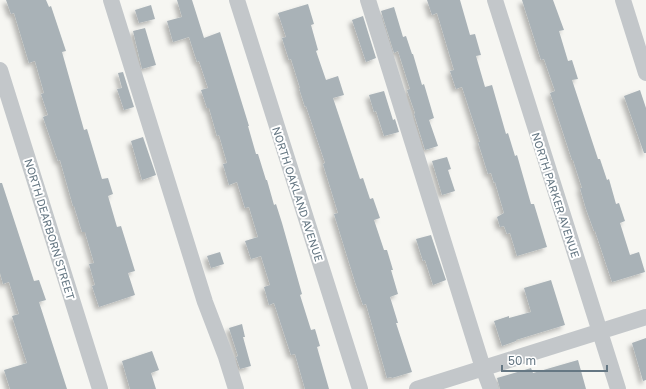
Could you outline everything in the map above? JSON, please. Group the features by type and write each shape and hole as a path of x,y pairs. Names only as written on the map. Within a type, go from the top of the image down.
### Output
{"street":[{"path":"111,0 205,302 226,357 236,389"},
{"name":"NORTH OAKLAND AVENUE","path":"237,0 360,389"},
{"path":"368,0 483,368 491,389"},
{"name":"NORTH PARKER AVENUE","path":"495,0 618,389"},
{"path":"623,0 646,73"},
{"name":"NORTH DEARBORN STREET","path":"0,70 100,389"},
{"path":"418,389 646,317"}],"building":[{"path":"6,0 46,0 49,7 51,6 66,51 62,52 84,130 87,129 102,179 108,178 113,194 108,196 117,227 121,226 135,271 128,273 135,295 99,307 92,286 95,285 89,264 94,263 85,232 82,232 60,160 58,161 43,117 48,115 41,94 44,93 35,61 29,63 14,13 11,14"},
{"path":"177,0 192,0 204,38 220,32 249,126 256,154 258,154 274,205 276,204 282,223 302,294 300,295 311,330 315,329 320,346 317,347 329,389 305,389 295,354 291,355 274,303 269,305 264,287 270,285 261,256 251,259 245,241 258,237 249,207 245,208 237,182 229,185 223,164 227,163 219,135 217,136 209,108 207,108 201,90 208,88 199,61 197,62 189,37 173,42 167,21 182,17"},
{"path":"427,0 460,0 470,35 475,34 481,55 476,56 485,87 492,85 506,134 508,133 515,156 517,155 531,204 534,204 547,247 517,256 510,233 507,234 504,226 500,227 497,217 504,213 495,182 494,183 491,173 488,174 478,142 480,142 462,87 456,89 450,71 454,70 437,13 432,15"},
{"path":"522,0 553,0 564,30 559,31 568,61 572,60 578,79 572,80 598,159 600,159 607,180 609,179 616,204 619,203 625,221 620,223 630,255 639,252 645,272 612,282 586,209 580,188 582,188 550,93 555,91 544,59 541,60"},
{"path":"308,4 314,24 311,25 318,50 316,51 326,80 338,76 344,95 333,98 360,179 363,178 370,199 373,198 380,218 374,220 384,250 387,250 393,270 391,270 398,294 390,297 398,323 396,323 412,372 392,378 387,378 366,304 363,305 355,282 334,214 338,213 323,164 325,163 306,106 305,107 291,59 289,60 282,38 286,37 278,13"},
{"path":"151,5 155,19 139,23 135,10"},
{"path":"394,7 403,37 406,36 422,85 424,84 434,118 429,120 438,146 425,150 407,90 410,89 398,51 394,53 381,11"},
{"path":"363,16 376,58 366,62 352,20"},
{"path":"145,28 156,65 142,69 133,31"},
{"path":"123,72 134,107 124,110 117,89 122,88 118,73"},
{"path":"640,90 646,108 646,153 644,153 624,96"},
{"path":"384,91 393,120 395,119 399,132 384,136 369,95"},
{"path":"143,137 156,175 142,180 131,141"},
{"path":"447,157 451,169 448,170 455,191 442,195 432,161"},
{"path":"0,183 2,183 34,281 39,280 46,300 39,302 67,389 10,389 4,370 27,363 12,316 19,314 9,282 3,284 0,273"},
{"path":"431,235 446,280 433,285 416,239"},
{"path":"220,252 224,264 211,268 207,256"},
{"path":"551,280 565,325 516,340 502,346 494,321 509,316 509,318 531,312 524,288"},
{"path":"242,324 245,337 243,337 251,366 240,369 236,357 238,356 229,328"},
{"path":"646,338 646,380 643,381 632,343"},
{"path":"152,351 159,370 151,373 156,389 130,389 122,361"},
{"path":"578,360 586,389 500,389 497,378 531,368 533,373"}]}
